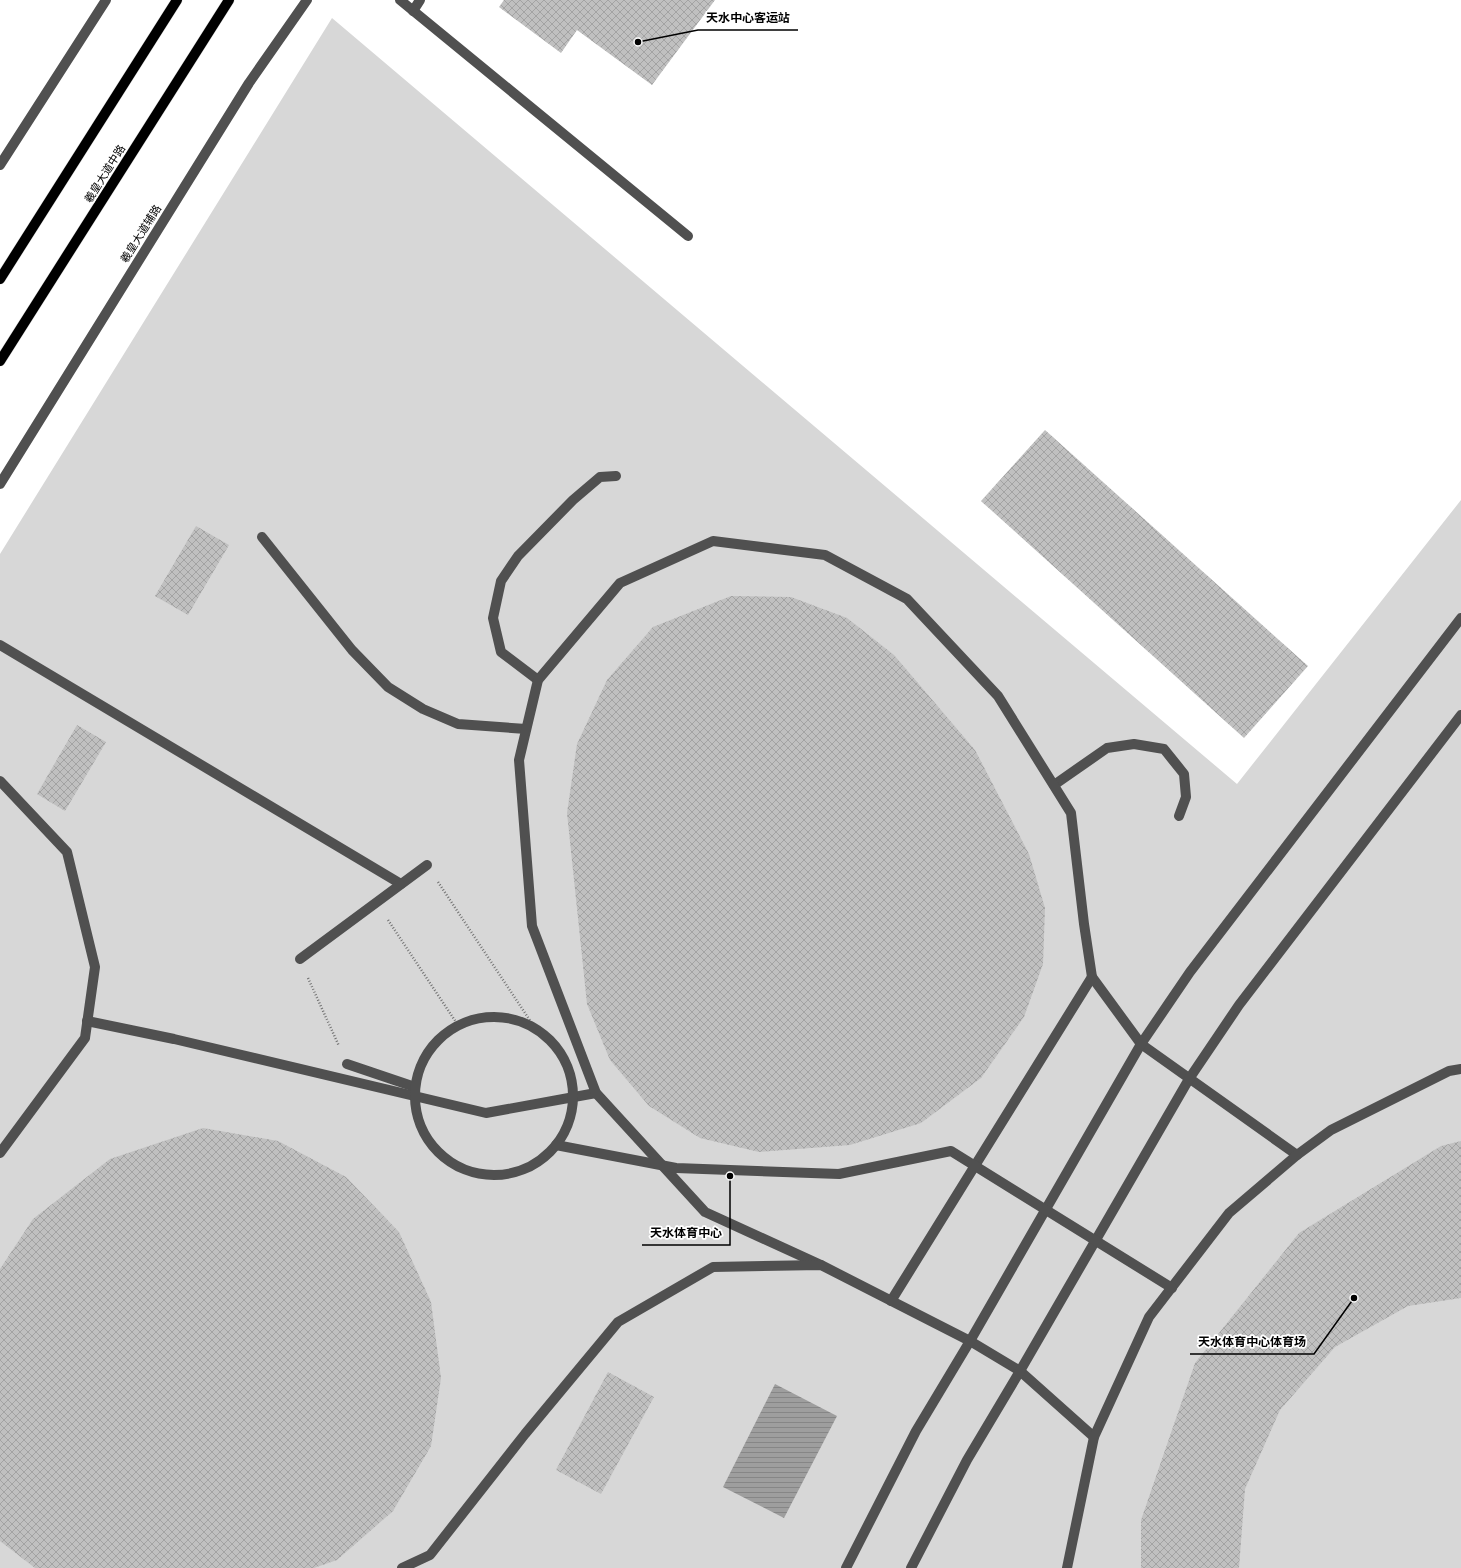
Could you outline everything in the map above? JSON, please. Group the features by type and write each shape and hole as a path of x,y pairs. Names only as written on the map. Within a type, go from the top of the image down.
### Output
{"main road":[{"path":"0,279 177,0"},
{"name":"羲皇大道中路","path":"0,361 229,0"}],"street":[{"path":"0,165 106,0"},
{"name":"羲皇大道辅路","path":"0,484 249,83 306,0"},
{"path":"400,0 688,236"},
{"path":"413,11 420,0"},
{"path":"538,680 501,652 493,618 502,581 518,556 573,500 600,478 616,476"},
{"path":"262,537 352,650 388,687 423,709 458,724 526,729"},
{"path":"1094,1437 1020,1371 970,1341 821,1265 705,1212 596,1094 532,926 519,760 538,680 620,583 713,541 825,555 907,599 998,696 1071,813 1084,924 1092,977 1141,1044 1297,1155"},
{"path":"846,1568 916,1431 970,1341 1141,1044 1190,972 1461,618"},
{"path":"0,645 401,884"},
{"path":"911,1568 967,1460 1188,1079 1239,1005 1461,715"},
{"path":"1054,786 1107,748 1134,744 1164,749 1184,774 1186,797 1179,816"},
{"path":"0,781 67,852 95,967 85,1038 0,1153"},
{"path":"300,959 427,865"},
{"path":"891,1301 1092,977"},
{"path":"483,1017 510,1018 535,1028 556,1045 569,1068 574,1095 569,1122 556,1145 537,1163 514,1173 488,1176 463,1170 442,1156 425,1137 416,1113 415,1087 422,1063 436,1041 458,1025 483,1017"},
{"path":"87,1021 174,1038 486,1114 596,1094"},
{"path":"347,1064 415,1087"},
{"path":"1067,1568 1094,1437 1149,1317 1229,1213 1297,1155 1331,1130 1449,1071 1461,1069"},
{"path":"556,1145 676,1168 840,1174 951,1151 1172,1288"},
{"path":"402,1568 430,1555 525,1434 618,1322 714,1267 821,1265"}],"path":[{"path":"427,865 535,1028"},
{"path":"376,902 458,1025"},
{"path":"300,959 347,1064"}],"shaded area":[{"path":"332,18 1237,784 1461,500 1461,1568 0,1568 0,554"},
{"path":"775,1384 837,1416 784,1518 723,1487"}],"building":[{"path":"504,0 715,0 652,85 577,30 561,53 499,7"},
{"path":"1045,430 1308,666 1244,738 981,501"},
{"path":"196,526 229,545 188,615 155,596"},
{"path":"731,596 791,597 847,618 894,655 975,750 1029,854 1045,908 1043,964 1024,1017 981,1078 921,1123 850,1145 759,1152 700,1138 649,1106 610,1060 587,1004 567,813 577,744 607,680 653,627"},
{"path":"77,725 106,742 65,811 37,794"},
{"path":"203,1128 278,1141 346,1177 399,1232 431,1302 441,1378 431,1446 393,1511 337,1560 314,1568 35,1568 0,1541 0,1269 33,1219 110,1159"},
{"path":"1461,1141 1461,1298 1408,1306 1335,1347 1280,1410 1245,1489 1239,1568 1141,1568 1141,1520 1195,1363 1299,1233 1441,1146"},
{"path":"608,1372 654,1397 601,1494 556,1470"}],"place":[{"name":"天水中心客运站","path":"638,42"},
{"name":"天水体育中心","path":"730,1176"},
{"name":"天水体育中心体育场","path":"1354,1298"}]}
